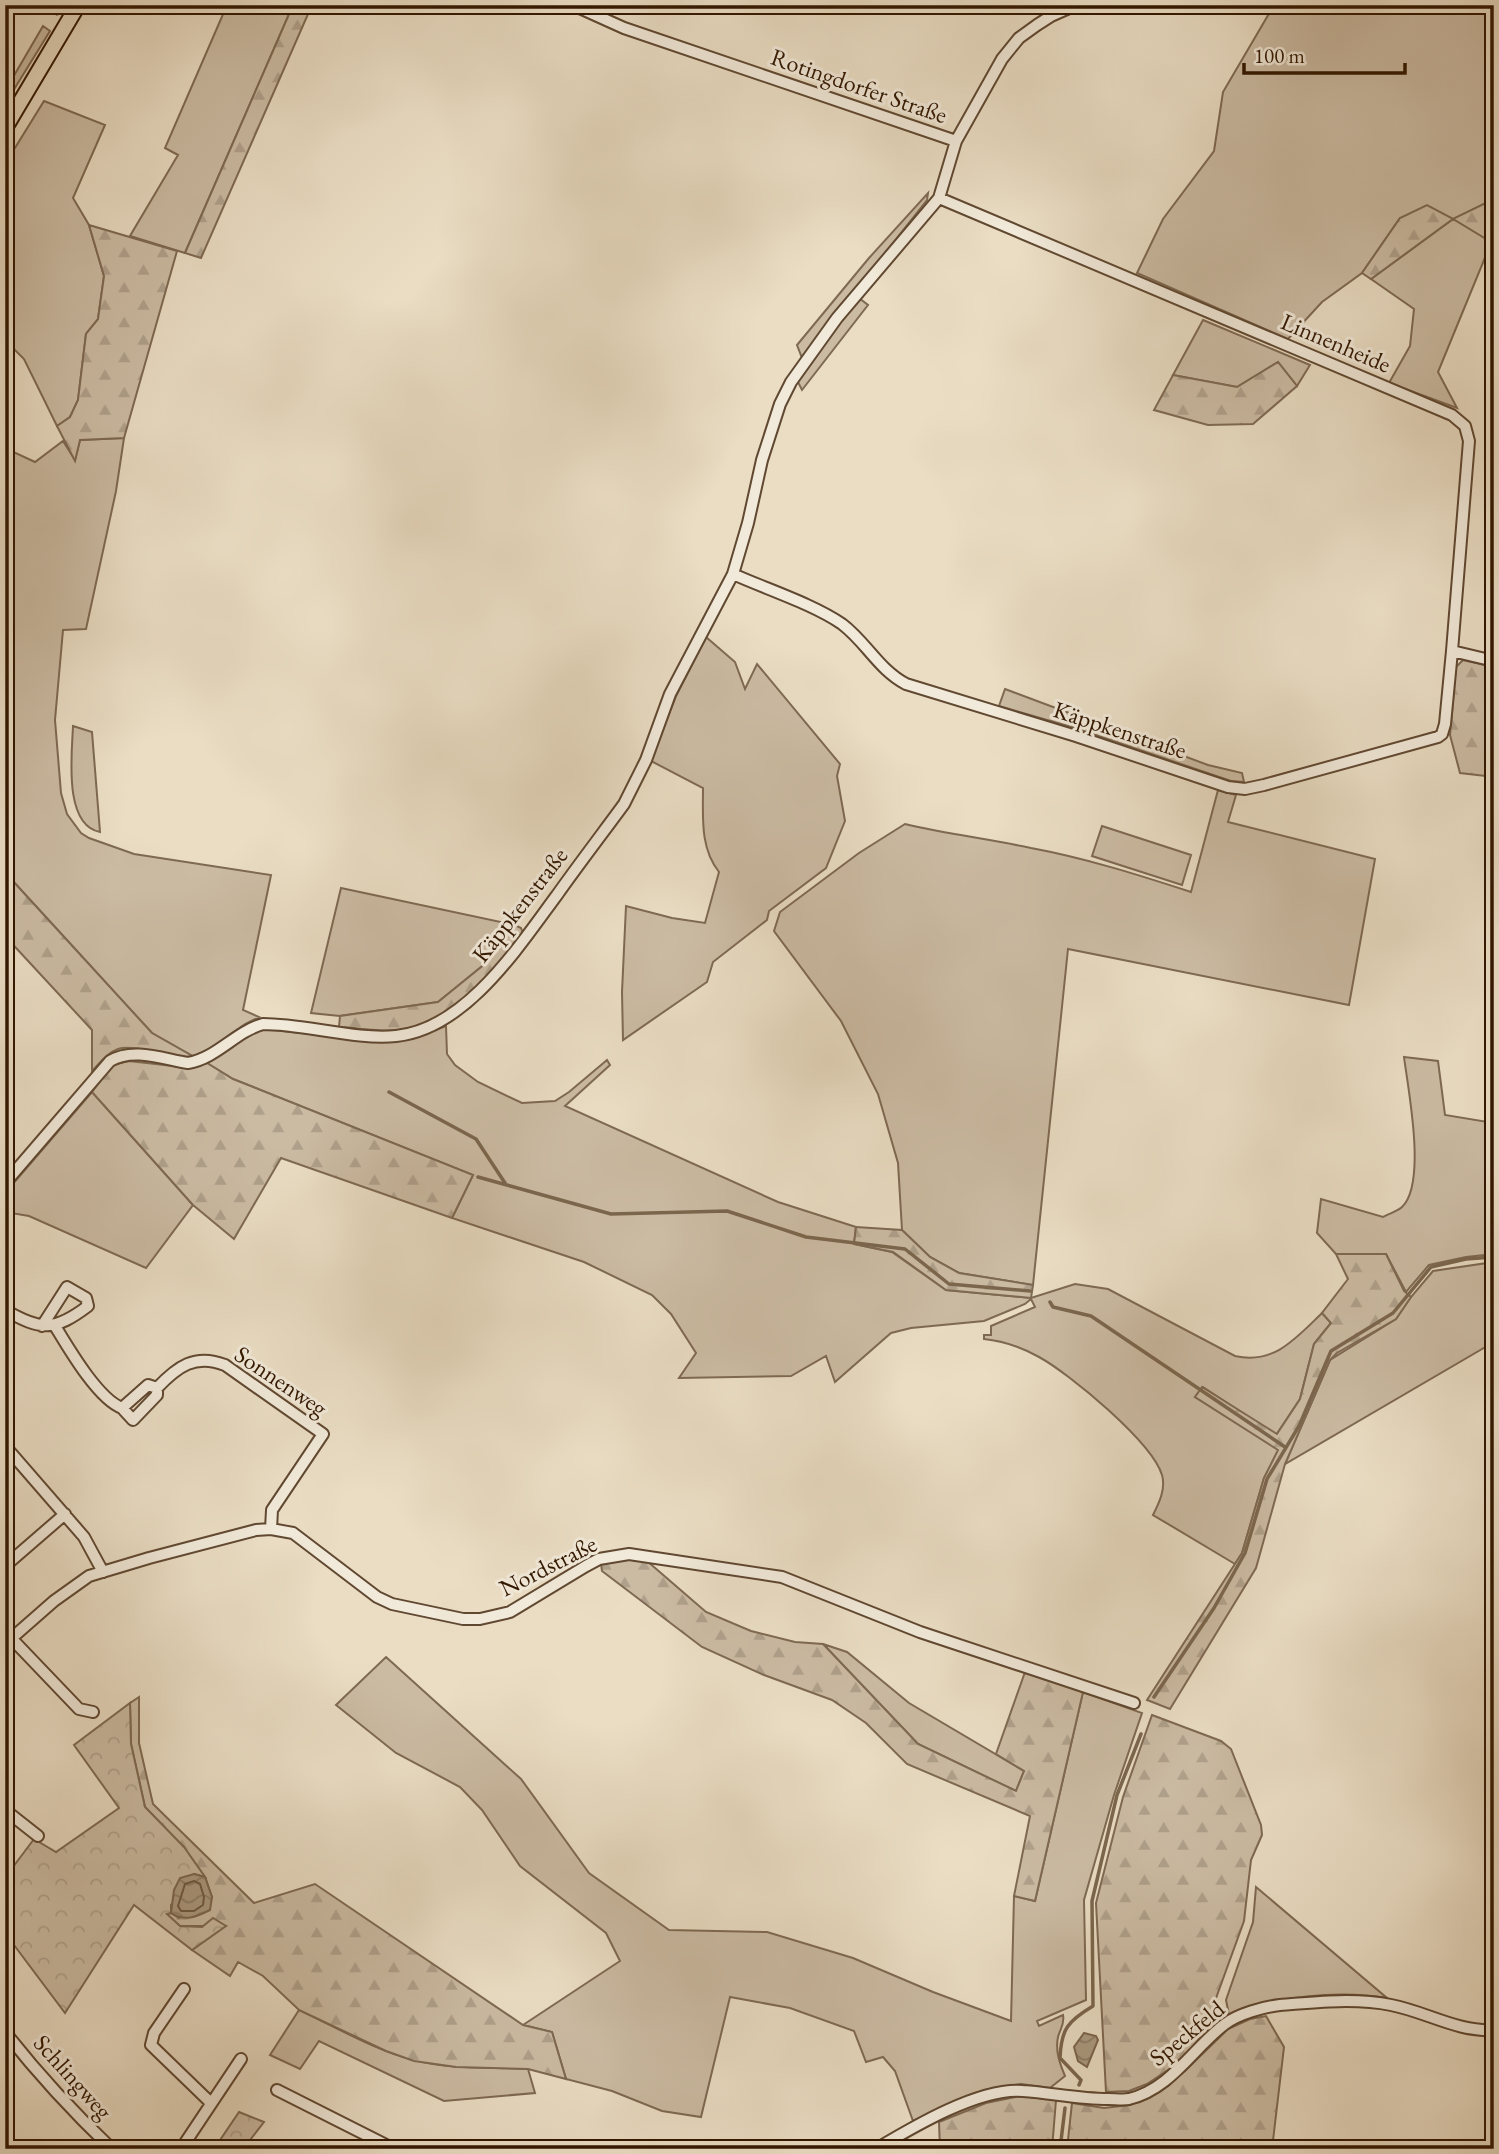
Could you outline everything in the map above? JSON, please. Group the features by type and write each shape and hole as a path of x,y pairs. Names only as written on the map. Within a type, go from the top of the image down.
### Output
{"main road":[{"path":"5,128 78,5"}],"street":[{"name":"Rotingdorfer Straße","path":"573,5 624,27 956,141 1002,59 1019,38 1051,16 1076,5"},
{"name":"Käppkenstraße","path":"5,1183 110,1061 119,1056 131,1053 188,1063 197,1062 215,1053 248,1028 263,1024 398,1036 426,1028 461,1007 511,957 624,804 646,760 670,694 733,574 762,460 780,404 791,382 837,318 939,198 956,141"},
{"name":"Linnenheide","path":"939,198 1452,415 1465,426 1469,441 1452,651"},
{"name":"Käppkenstraße","path":"733,574 825,614 843,625 894,677 906,684 1076,736 1228,787 1245,789 1438,737 1445,724 1452,651"},
{"path":"1452,651 1494,661"},
{"path":"5,1310 42,1326 55,1326 71,1319 88,1306 86,1298 67,1287 42,1326"},
{"path":"55,1326 75,1360 113,1404 122,1408"},
{"name":"Sonnenweg","path":"157,1388 174,1371 198,1360 212,1360 225,1365 323,1434 272,1510 271,1529"},
{"name":"Sonnenweg","path":"148,1385 157,1388 158,1395 133,1420 122,1408 148,1385"},
{"path":"5,1446 84,1537 103,1572"},
{"path":"5,1566 65,1514"},
{"path":"93,1712 79,1709 9,1641 89,1576 225,1538 271,1529"},
{"name":"Nordstraße","path":"271,1529 293,1534 377,1597 392,1604 463,1619 480,1619 510,1612 586,1566 613,1556 629,1554 782,1577 920,1632 1134,1703"},
{"path":"5,1810 38,1836"},
{"path":"184,1989 155,2033 151,2045 211,2103"},
{"name":"Speckfeld","path":"876,2149 936,2116 1005,2092 1021,2090 1080,2099 1129,2099 1150,2090 1181,2068 1225,2023 1276,2005 1365,2001 1393,2005 1466,2029 1494,2030"},
{"name":"Schlingweg","path":"5,2032 76,2115 112,2149"},
{"path":"181,2149 240,2059"},
{"path":"277,2090 391,2148"}],"green space":[{"path":"227,5 293,5 185,253 130,236 178,155 165,148"},
{"path":"293,5 312,5 201,258 185,253"},
{"path":"1274,5 1478,5 1494,11 1494,199 1454,219 1494,243 1491,243 1438,372 1457,408 1389,383 1410,346 1414,309 1371,279 1453,219 1400,218 1362,273 1322,302 1288,339 1137,273 1163,219 1214,151 1223,92"},
{"path":"43,26 50,31 5,104 5,91"},
{"path":"44,101 105,125 73,198 89,225 104,276 98,319 86,334 78,400 70,417 57,426 24,359 5,340 5,164"},
{"path":"928,193 927,200 802,358 797,345 869,258"},
{"path":"1494,199 1494,241 1491,242 1453,219"},
{"path":"1427,205 1453,219 1371,279 1362,273 1400,218"},
{"path":"89,225 177,251 124,438 80,440 75,461 57,426 70,417 78,400 86,334 98,319 104,276"},
{"path":"859,298 868,305 802,390 798,382"},
{"path":"1203,320 1310,365 1297,386 1278,362 1237,387 1173,375"},
{"path":"1278,362 1297,386 1253,424 1208,425 1154,410 1173,375 1237,387"},
{"path":"124,438 116,491 86,629 63,630 55,720 61,793 67,814 81,833 89,838 134,854 271,875 243,1010 259,1017 196,1058 152,1033 11,879 5,843 5,448 35,462 63,441 75,460 80,440"},
{"path":"706,637 735,662 745,689 757,664 840,764 837,776 845,821 826,868 769,911 767,920 713,962 707,982 623,1040 626,906 705,923 719,872 708,853 706,843 703,788 651,761 676,696"},
{"path":"1463,660 1494,667 1494,777 1460,773 1450,735 1456,667"},
{"path":"1005,689 1208,765 1242,773 1244,782 1231,781 1075,728 999,706"},
{"path":"73,726 92,732 100,832 88,827 75,803 71,770"},
{"path":"1218,790 1236,795 1228,822 1375,859 1349,1005 1068,949 1033,1285 959,1273 930,1257 902,1230 898,1163 878,1094 841,1021 774,931 780,912 859,853 905,824 1071,857 1191,892"},
{"path":"1102,826 1191,855 1182,885 1092,856"},
{"path":"11,879 152,1033 196,1058 125,1048 110,1053 92,1071 92,1030 5,936 5,881"},
{"path":"341,888 515,925 486,963 438,1002 340,1016 311,1013"},
{"path":"515,925 521,928 523,933 498,964 470,994 437,1018 419,1026 399,1030 339,1027 340,1016 438,1002 486,963"},
{"path":"446,1026 447,1054 455,1065 478,1082 522,1103 555,1101 607,1060 610,1065 565,1106 778,1202 856,1227 854,1244 892,1252 946,1290 1031,1298 1075,1284 1108,1289 1235,1356 1249,1358 1261,1357 1283,1347 1322,1313 1331,1323 1314,1344 1300,1399 1276,1435 1203,1387 1195,1397 1279,1450 1264,1478 1242,1553 1235,1564 1153,1515 1160,1501 1162,1475 1143,1445 1108,1410 1070,1378 1039,1357 1012,1345 984,1339 984,1335 991,1335 991,1326 1035,1307 1031,1299 984,1321 911,1328 891,1333 835,1382 826,1356 791,1376 679,1378 696,1353 671,1314 652,1295 584,1262 452,1218 473,1175 233,1079 207,1063 251,1032 263,1029 387,1042 412,1039"},
{"path":"1404,1057 1438,1061 1445,1115 1494,1123 1494,1254 1429,1265 1406,1292 1386,1254 1336,1254 1317,1233 1321,1199 1383,1217 1402,1207 1409,1195 1415,1157"},
{"path":"129,1061 182,1067 207,1063 233,1079 473,1175 452,1218 281,1158 234,1239 193,1205 92,1092 112,1065"},
{"path":"92,1092 193,1205 146,1268 29,1216 5,1212 5,1193"},
{"path":"856,1227 902,1230 930,1257 959,1273 1033,1285 1031,1298 946,1290 893,1252 854,1244"},
{"path":"1336,1254 1386,1254 1404,1291 1411,1297 1396,1319 1337,1353 1330,1360 1285,1464 1256,1568 1170,1709 1147,1700 1242,1553 1264,1478 1278,1450 1195,1397 1202,1387 1277,1434 1300,1399 1314,1344 1331,1323 1322,1313 1348,1279"},
{"path":"1494,1262 1494,1342 1285,1464 1330,1360 1396,1319 1433,1271"},
{"path":"629,1559 647,1561 706,1612 751,1631 795,1642 823,1644 918,1744 1016,1791 1024,1771 996,1754 1025,1672 1083,1692 1035,1901 1014,1896 1030,1816 907,1764 866,1723 832,1700 764,1675 702,1647 602,1571 601,1564"},
{"path":"823,1644 847,1652 909,1703 1024,1771 1016,1791 918,1744"},
{"path":"386,1657 521,1779 589,1873 669,1930 767,1932 853,1958 1011,2021 1014,1896 1035,1901 1083,1692 1142,1713 1114,1795 1084,1900 1086,2000 1037,2021 1039,2026 1063,2015 1057,2047 1065,2076 1050,2088 1021,2084 984,2090 913,2121 895,2071 883,2057 866,2062 854,2031 790,2008 730,1997 701,2117 662,2111 612,2091 566,2079 552,2032 523,2025 620,1961 606,1933 520,1866 482,1810 460,1787 396,1753 336,1705"},
{"path":"139,1697 139,1743 153,1804 254,1903 315,1884 523,2025 552,2032 566,2079 528,2069 456,2067 414,2061 386,2051 299,2010 263,1976 238,1962 230,1976 192,1950 225,1926 180,1926 166,1914 171,1913 179,1918 212,1897 205,1877 184,1848 145,1807 131,1744 130,1703"},
{"path":"130,1703 131,1744 145,1807 184,1847 205,1877 194,1874 171,1905 171,1913 167,1914 180,1926 202,1927 213,1918 226,1926 192,1950 134,1905 65,2013 5,1933 5,1891 14,1881 7,1875 34,1839 56,1852 119,1808 74,1745"},
{"path":"1152,1715 1221,1741 1231,1749 1261,1825 1262,1835 1251,1860 1244,1921 1215,2001 1213,2024 1177,2064 1147,2084 1129,2091 1106,2092 1096,1903 1123,1797"},
{"path":"1256,1887 1387,1998 1306,1996 1265,2003 1229,2015 1226,2000 1253,1922"},
{"path":"299,2010 370,2044 414,2060 457,2067 528,2069 535,2093 444,2101 319,2041 300,2069 270,2055"},
{"path":"1266,2016 1284,2047 1272,2149 1067,2149 1072,2103 1104,2108 1130,2105 1155,2094 1185,2071 1228,2029 1250,2019"},
{"path":"1020,2096 1056,2100 1052,2149 940,2149 939,2122 986,2103"},
{"path":"239,2112 264,2122 243,2149 214,2149"}],"water":[{"path":"194,1874 205,1877 212,1897 210,1910 190,1917 176,1916 171,1913 174,1890 180,1878"},
{"path":"1084,2033 1096,2036 1098,2040 1087,2067 1078,2061 1074,2047"}],"waterway":[{"path":"57,14 62,5"},
{"path":"389,1092 476,1139 505,1183"},
{"path":"478,1177 611,1214 727,1211 806,1237 905,1249 949,1284 1030,1291"},
{"path":"1154,1697 1214,1608 1245,1553 1267,1479 1299,1426 1331,1351 1393,1313 1431,1267 1466,1259 1494,1257"},
{"path":"1050,1302 1053,1307 1091,1316 1285,1447"},
{"path":"1079,2085 1081,2080 1060,2058 1062,2040 1072,2021 1093,2006 1092,1901 1117,1795 1141,1734"},
{"path":"1060,2149 1065,2108"}]}
